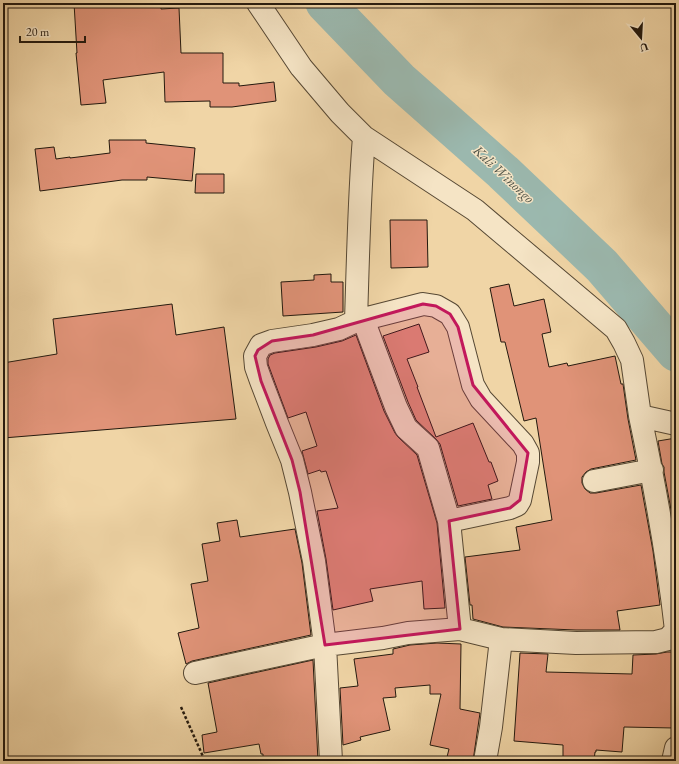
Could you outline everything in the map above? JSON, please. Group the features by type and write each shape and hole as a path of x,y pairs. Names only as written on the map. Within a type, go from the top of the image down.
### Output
{"street":[{"path":"195,673 325,644 383,638 408,633 460,629 501,639 576,643 656,642 668,639 676,630 666,555 652,470 640,416 632,360 616,329 475,210 364,137 340,113 301,66 258,3"},
{"path":"364,137 359,223 360,320 406,428 428,448 449,521 460,629"},
{"path":"331,761 325,644 314,560 292,460 260,381 256,366 255,356 261,345 272,341 313,336 339,329 360,320 423,304 436,306 450,314 458,327 473,385 481,399 523,444 528,453 528,462 520,500 517,505 510,508 449,521"},
{"path":"640,416 676,424"},
{"path":"594,481 652,470"},
{"path":"485,761 491,727 501,639"},
{"path":"673,761 676,748"}],"path":[{"path":"181,707 205,761"}],"highlighted area":[{"path":"423,304 436,306 450,314 458,327 473,385 528,453 520,500 510,508 449,521 460,629 325,645 300,492 292,460 261,381 255,356 258,350 272,341 313,335"}],"building":[{"path":"74,3 161,3 161,9 179,8 181,53 223,53 223,83 239,83 239,86 274,82 276,101 232,107 210,107 210,101 165,102 164,72 103,80 106,103 81,105 76,53"},
{"path":"109,140 146,140 146,143 195,148 192,181 147,177 147,180 122,180 40,191 35,149 54,147 56,159 70,158 110,153"},
{"path":"196,174 224,174 224,193 195,193"},
{"path":"390,220 427,220 428,267 391,268"},
{"path":"331,274 331,282 343,282 343,312 283,316 281,282 314,280 314,275"},
{"path":"509,284 514,306 544,299 551,332 542,334 549,367 567,363 568,366 615,356 621,384 623,384 636,460 591,469 582,477 582,483 585,489 590,493 641,485 653,551 660,605 617,611 620,630 503,627 473,619 465,557 520,550 516,527 552,520 536,418 524,421 505,342 501,342 490,288"},
{"path":"172,304 176,335 224,327 236,419 3,438 3,363 57,354 53,319"},
{"path":"419,324 429,352 407,359 436,437 473,423 498,481 488,485 492,499 458,506 440,444 416,420 408,402 383,336"},
{"path":"356,335 384,411 395,433 417,455 437,523 445,608 424,609 422,581 370,589 373,601 333,610 326,559 317,511 338,508 326,471 321,472 320,470 308,474 302,451 317,446 306,412 288,418 268,364 268,359 270,355 275,353 316,347 342,341"},
{"path":"676,438 676,525 674,526 658,441"},
{"path":"237,520 240,537 295,529 302,563 311,635 192,661 186,664 178,633 199,628 191,584 208,581 202,544 220,541 217,523"},
{"path":"437,643 461,644 460,709 480,713 473,761 446,761 449,749 430,745 441,694 430,694 430,685 395,688 396,697 383,698 390,730 360,737 361,740 343,745 340,688 358,686 354,659 393,654 393,649 410,645"},
{"path":"676,652 674,728 624,727 622,752 596,750 594,761 563,761 563,745 514,741 520,653 548,654 546,672 632,674 633,655"},
{"path":"313,660 318,761 263,761 263,754 261,754 259,744 204,753 202,735 217,732 208,683"}],"waterway":[{"name":"Kali Winongo","path":"325,3 399,80 503,172 602,266 676,352"}]}
